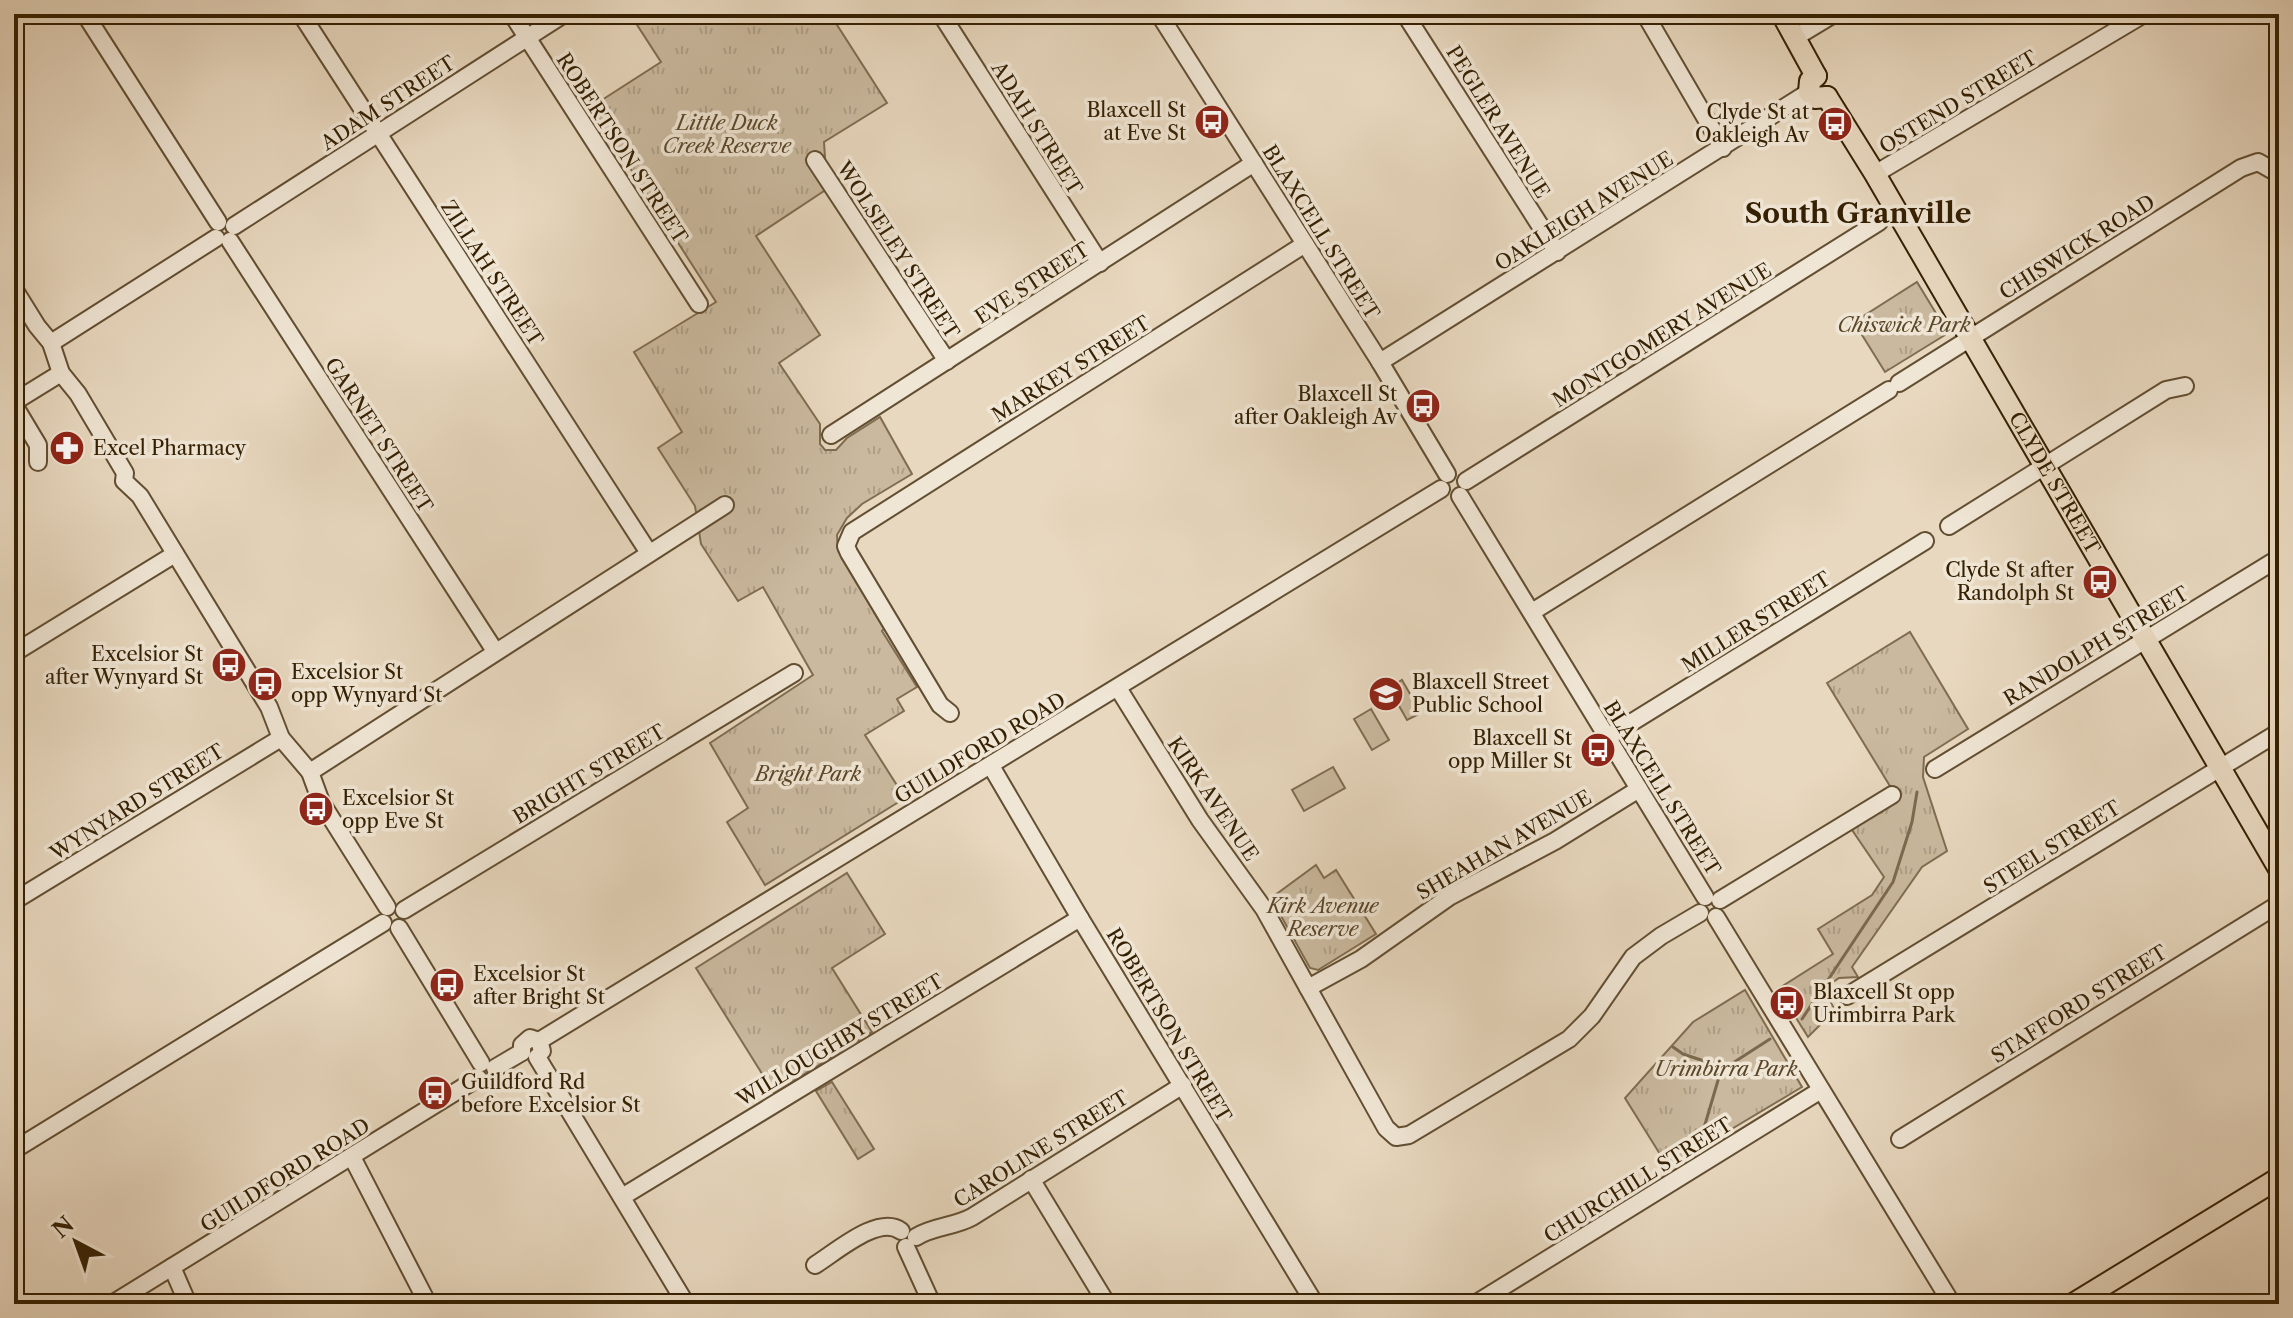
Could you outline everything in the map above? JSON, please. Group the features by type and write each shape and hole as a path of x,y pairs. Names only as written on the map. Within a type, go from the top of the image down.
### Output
{"main road":[{"name":"CLYDE STREET","path":"1782,14 1796,37 1817,88 1875,174 2279,869"},
{"path":"2073,1304 2279,1178"}],"street":[{"name":"GARNET STREET","path":"85,14 495,651"},
{"name":"ZILLAH STREET","path":"301,14 649,553"},
{"name":"ROBERTSON STREET","path":"512,14 699,304"},
{"name":"ADAM STREET","path":"51,343 564,14"},
{"name":"ADAH STREET","path":"941,14 1100,263"},
{"name":"BLAXCELL STREET","path":"1159,14 1380,362 1444,482"},
{"name":"PEGLER AVENUE","path":"1405,14 1557,252"},
{"path":"1645,14 1723,148"},
{"path":"1796,37 1834,14"},
{"name":"OSTEND STREET","path":"1875,174 2144,14"},
{"name":"OAKLEIGH AVENUE","path":"1380,362 1817,88"},
{"name":"WOLSELEY STREET","path":"815,160 947,361"},
{"name":"CHISWICK ROAD","path":"1532,612 2241,168 2258,162 2279,174"},
{"name":"EVE STREET","path":"831,435 1254,163"},
{"name":"MONTGOMERY AVENUE","path":"1463,488 1879,222"},
{"name":"MARKEY STREET","path":"950,713 940,705 849,553 846,546 848,538 857,527 1305,244"},
{"path":"14,289 51,343 61,373 78,394 125,473 124,481 140,496 269,707 281,738 310,772 321,802 485,1070"},
{"path":"38,462 38,445 14,404 61,373"},
{"path":"1949,526 2166,390 2185,386"},
{"path":"1444,482 1456,472 1463,488"},
{"name":"GUILDFORD ROAD","path":"112,1304 352,1157 485,1070 533,1050 1444,482"},
{"name":"BLAXCELL STREET","path":"1463,488 1532,612 1952,1304"},
{"path":"310,772 725,505"},
{"name":"MILLER STREET","path":"1608,737 1925,541"},
{"path":"14,653 175,554"},
{"name":"RANDOLPH STREET","path":"1935,769 2279,558"},
{"name":"BRIGHT STREET","path":"14,1150 794,673"},
{"name":"KIRK AVENUE","path":"1118,688 1181,791 1264,909 1386,1128 1396,1137 1409,1135 1569,1039 1592,1016 1633,957 1710,907"},
{"name":"STEEL STREET","path":"1847,996 2279,732"},
{"name":"WYNYARD STREET","path":"14,901 281,738"},
{"name":"ROBERTSON STREET","path":"991,766 1315,1304"},
{"name":"SHEAHAN AVENUE","path":"1308,988 1361,959 1449,897 1555,841 1639,789"},
{"path":"1710,907 1892,795"},
{"name":"STAFFORD STREET","path":"1900,1139 2279,904"},
{"name":"WILLOUGHBY STREET","path":"622,1197 1080,918"},
{"path":"533,1050 686,1304"},
{"name":"CAROLINE STREET","path":"815,1265 877,1227 890,1226 908,1238 966,1221 1183,1085"},
{"name":"CHURCHILL STREET","path":"1475,1304 1821,1090"},
{"path":"352,1157 428,1304"},
{"path":"1031,1179 1107,1304"},
{"path":"908,1238 932,1304"},
{"path":"172,1267 188,1304"}],"green space":[{"name":"Little Duck Creek Reserve","path":"630,14 830,14 887,103 824,142 827,189 756,236 820,335 779,363 820,424 820,444 825,450 836,450 847,438 880,417 912,474 862,504 847,518 837,535 838,551 886,626 882,631 917,687 897,699 904,711 865,735 905,798 765,885 727,822 748,808 710,743 813,675 763,587 738,601 701,544 695,506 658,448 682,432 634,352 716,302 591,107 661,62"},
{"name":"Chiswick Park","path":"1917,282 1945,328 1945,335 1885,372 1854,322"},
{"path":"1910,632 1968,729 1924,757 1923,777 1947,851 1922,867 1852,967 1858,977 1839,978 1823,989 1835,1010 1808,1037 1778,989 1833,954 1818,929 1872,895 1884,877 1850,827 1896,796 1827,683"},
{"path":"1402,680 1421,713 1407,720 1389,688"},
{"path":"1371,709 1389,740 1372,750 1354,719"},
{"path":"1333,767 1345,788 1304,811 1292,790"},
{"name":"Kirk Avenue Reserve","path":"1316,865 1324,878 1336,870 1376,934 1318,970 1310,968 1271,898"},
{"path":"847,873 885,934 832,968 872,1032 774,1093 696,968"},
{"name":"Urimbirra Park","path":"1745,990 1802,1087 1668,1167 1625,1098 1693,1022"},
{"path":"832,1082 874,1149 858,1159 816,1091"}],"waterway":[{"path":"1802,1019 1893,882 1912,822 1917,792"},
{"path":"1703,1145 1701,1138 1719,1077 1725,1068 1770,1039"},
{"path":"1673,1047 1683,1054 1725,1068"}],"place":[{"name":"Blaxcell St at Eve St","path":"1212,122"},
{"name":"Clyde St at Oakleigh Av","path":"1835,124"},
{"name":"Blaxcell St after Oakleigh Av","path":"1423,406"},
{"name":"Excel Pharmacy","path":"67,448"},
{"name":"Clyde St after Randolph St","path":"2100,582"},
{"name":"Excelsior St after Wynyard St","path":"229,665"},
{"name":"Excelsior St opp Wynyard St","path":"265,684"},
{"name":"Blaxcell Street Public School","path":"1386,694"},
{"name":"Blaxcell St opp Miller St","path":"1598,750"},
{"name":"Excelsior St opp Eve St","path":"316,809"},
{"name":"Excelsior St after Bright St","path":"447,985"},
{"name":"Blaxcell St opp Urimbirra Park","path":"1787,1003"},
{"name":"Guildford Rd before Excelsior St","path":"435,1093"}],"district":[{"name":"South Granville","path":"1858,213"}],"park label":[{"name":"Bright Park","path":"808,774"}]}
